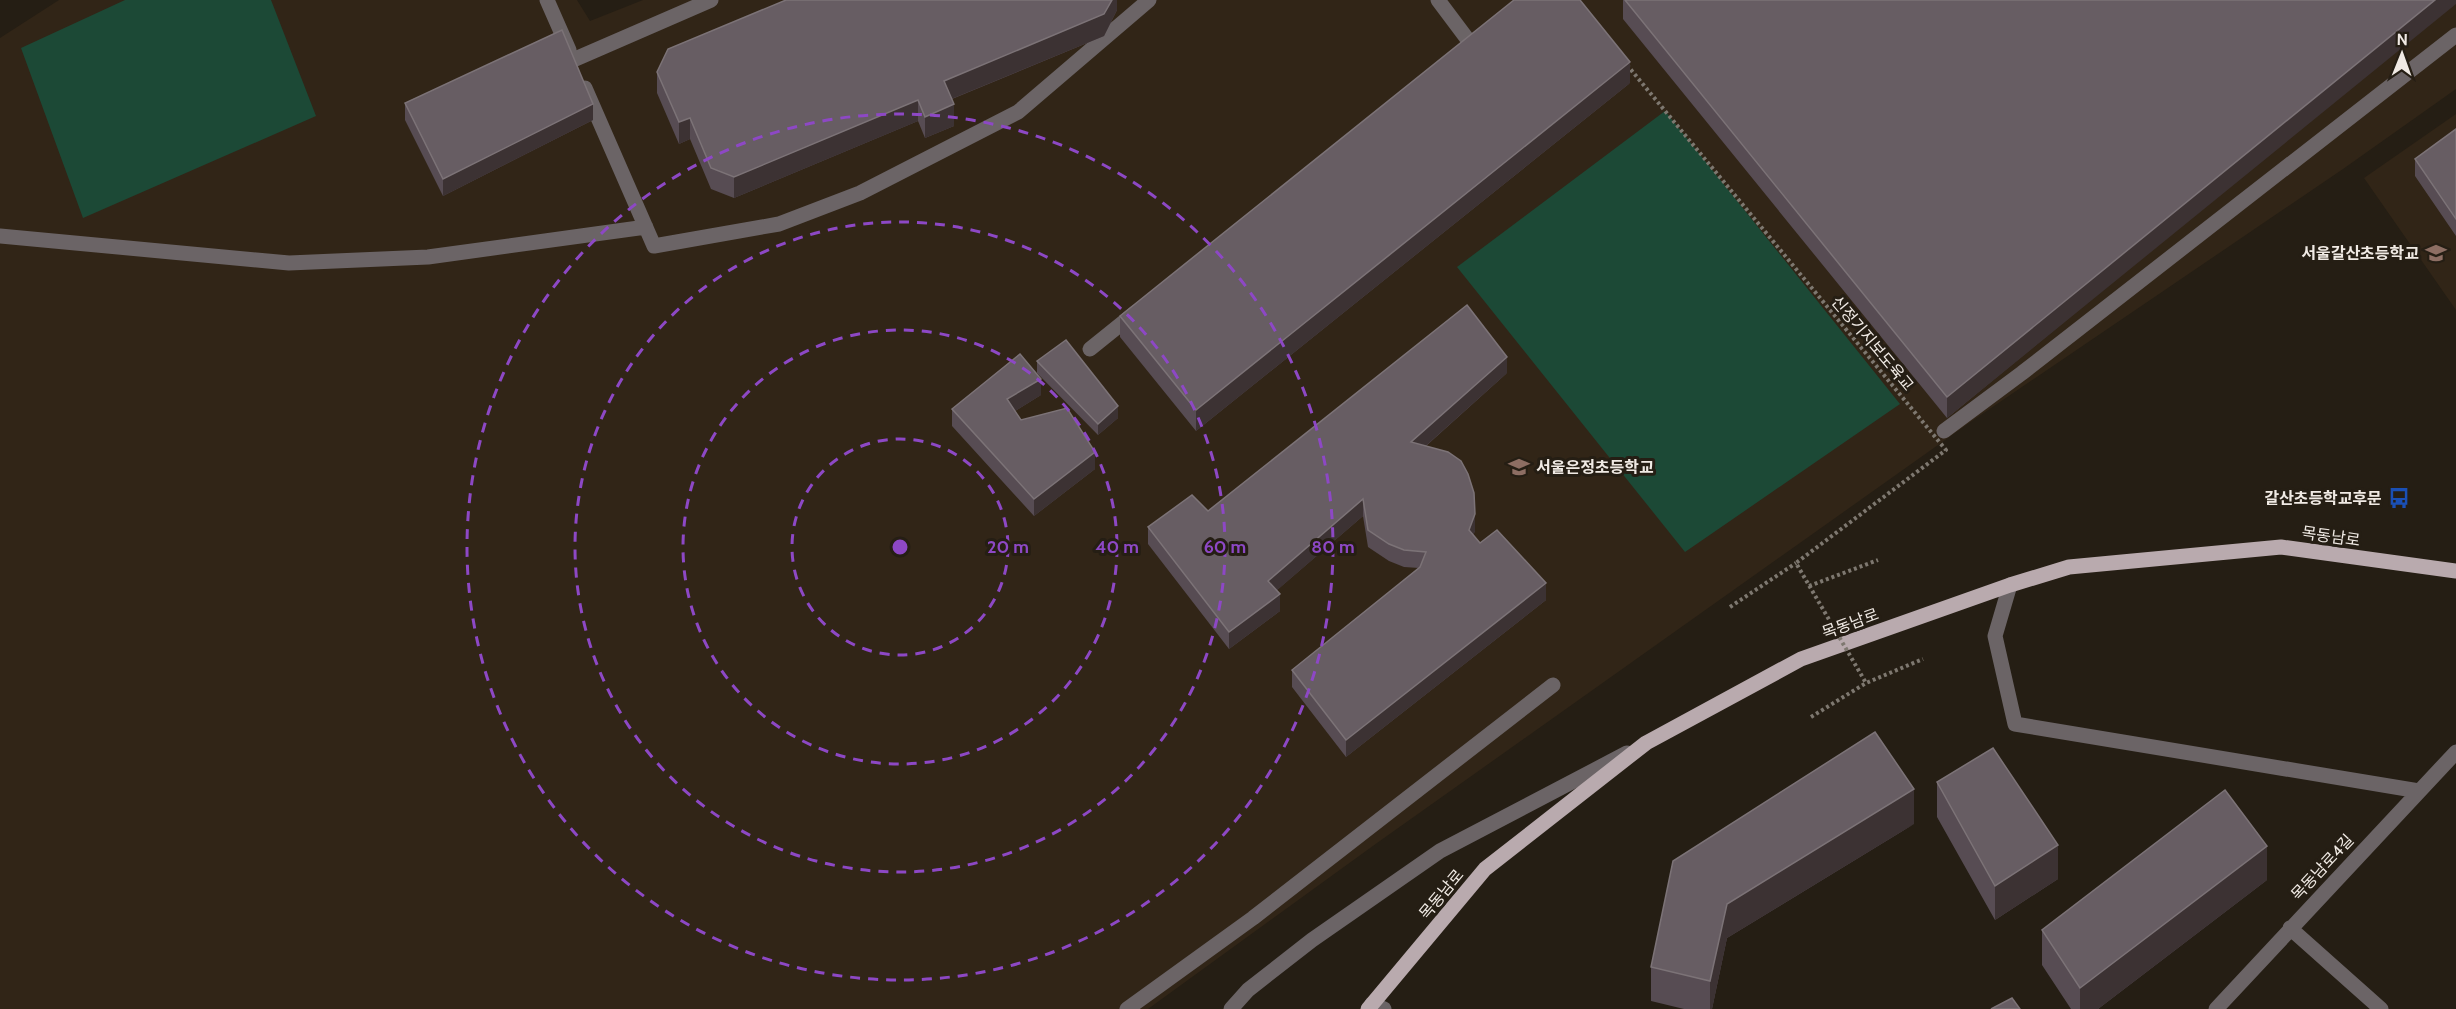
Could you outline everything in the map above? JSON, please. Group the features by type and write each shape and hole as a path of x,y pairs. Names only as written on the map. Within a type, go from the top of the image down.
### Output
{"main road":[{"name":"목동남로","path":"1375,1007 1485,869 1646,743 1801,659 2010,585 2069,567 2281,548 2456,571"}],"street":[{"path":"548,0 654,246 779,224 860,193 1018,112 1149,0"},
{"path":"573,60 711,0"},
{"path":"1438,0 1467,40"},
{"path":"1944,431 2022,373 2456,35"},
{"path":"0,236 289,263 428,257 646,227"},
{"path":"1090,349 1146,304"},
{"path":"2010,585 1995,636 2015,724 2419,791"},
{"path":"1127,1009 1253,918 1553,685"},
{"path":"1231,1009 1248,990 1311,940 1440,851 1646,743"},
{"name":"목동남로4길","path":"2216,1009 2456,752"},
{"path":"2290,928 2381,1009"}],"path":[{"name":"신정기지보도육교","path":"1626,64 1946,450 1796,563"},
{"path":"1809,586 1878,560"},
{"path":"1730,607 1796,563 1866,683"},
{"path":"1811,717 1866,683 1923,658"}],"shaded area":[{"path":"59,0 577,0 590,21 643,0 2456,0 2456,89 2343,169 1969,423 1377,843 1148,1009 0,1009 0,38"},
{"name":"서울갈산초등학교","path":"2456,114 2456,310 2364,178"}],"green space":[{"path":"125,0 271,0 316,116 83,218 21,48"},
{"path":"1665,111 1900,404 1685,552 1457,267"}],"building":[{"path":"786,0 1112,0 1104,14 944,81 954,104 925,117 918,100 734,177 711,168 690,118 679,122 657,72 668,49"},
{"path":"1514,0 1580,0 1630,62 1196,410 1120,316"},
{"path":"1625,0 2435,0 1947,397"},
{"path":"562,30 593,104 443,179 405,103"},
{"path":"2456,129 2456,219 2415,159"},
{"path":"1467,305 1507,357 1411,442 1448,452 1461,461 1474,493 1475,514 1469,530 1480,543 1497,530 1546,583 1346,740 1292,670 1420,567 1426,552 1404,550 1389,544 1368,530 1363,499 1268,581 1280,594 1229,632 1148,527 1192,495 1208,511"},
{"path":"1066,340 1118,406 1098,424 1037,361"},
{"path":"1020,354 1041,379 1007,399 1021,420 1067,408 1095,452 1034,499 952,409"},
{"path":"1875,732 1914,789 1727,904 1710,981 1651,967 1673,861"},
{"path":"1993,748 2058,845 1995,886 1937,782"},
{"path":"2225,790 2267,846 2080,988 2042,930"},
{"path":"2012,998 2020,1009 1991,1009"}],"place":[{"name":"서울갈산초등학교","path":"2436,253"},
{"name":"서울은정초등학교","path":"1519,467"},
{"name":"갈산초등학교후문","path":"2399,498"}]}
